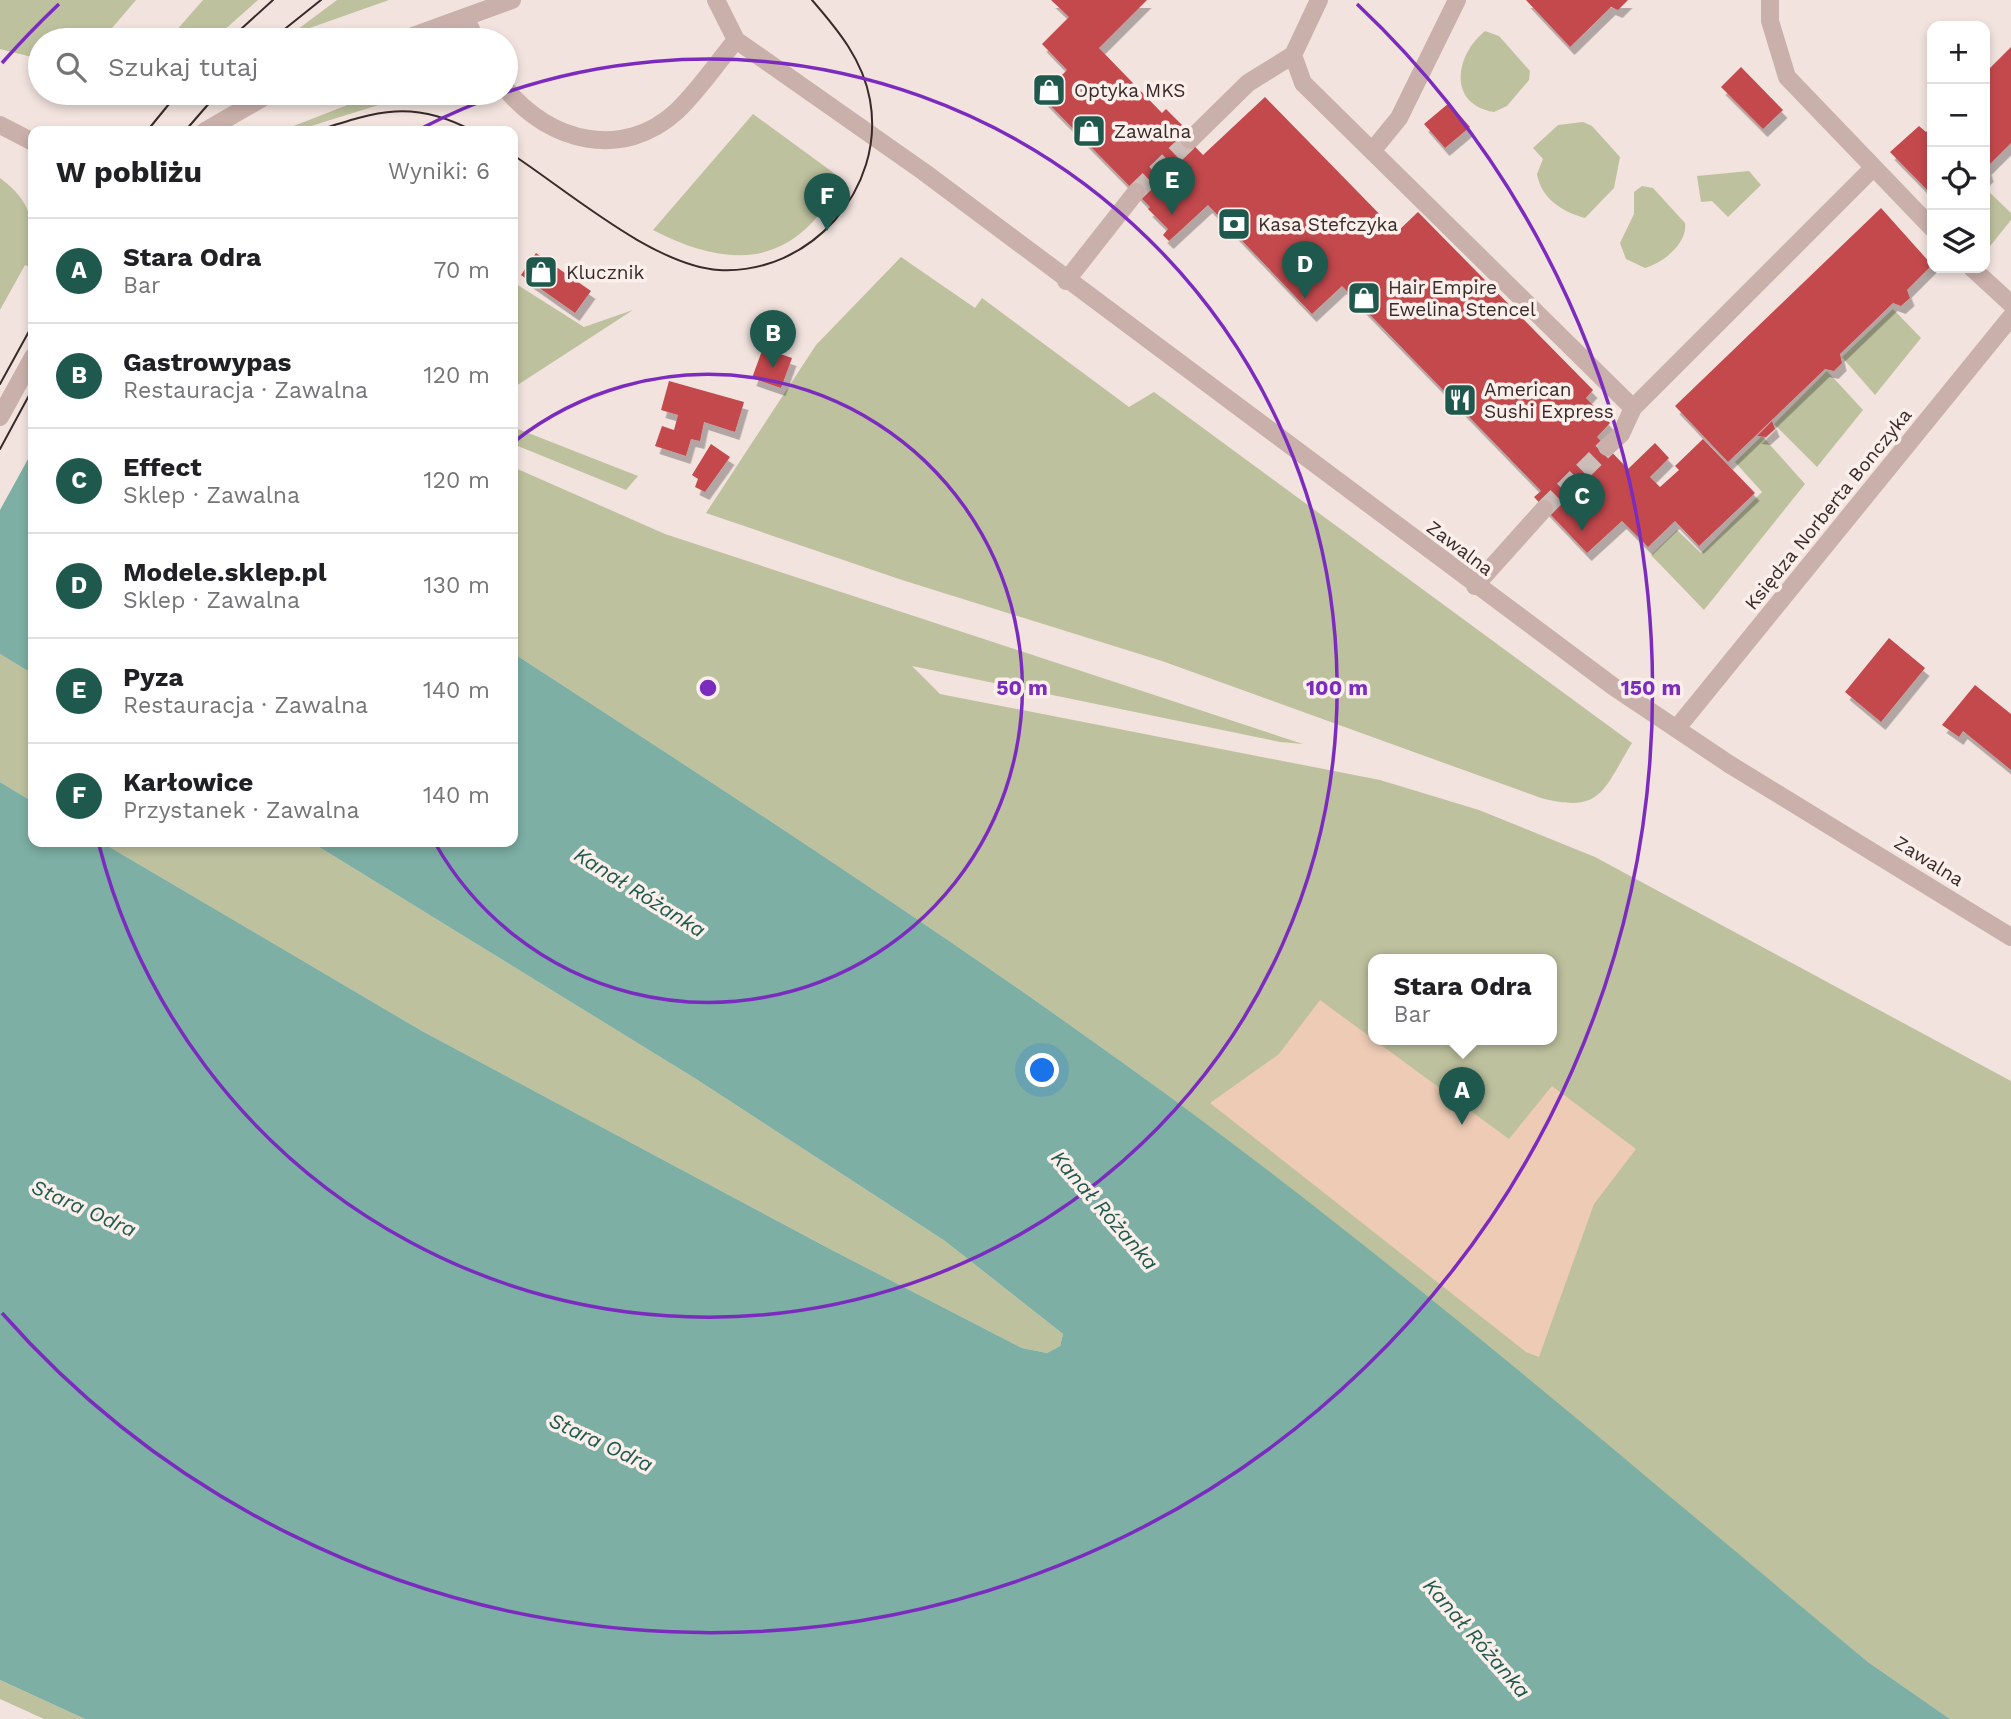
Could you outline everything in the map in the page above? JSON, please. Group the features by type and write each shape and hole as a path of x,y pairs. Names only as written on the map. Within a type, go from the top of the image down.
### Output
{"street":[{"path":"435,28 512,0"},
{"name":"Zawalna","path":"716,0 736,40 924,172 1066,281 1614,687 1729,764 2011,937"},
{"path":"1190,140 1248,83 1293,55 1319,0"},
{"path":"1372,151 1399,118 1457,0"},
{"path":"1770,0 1770,21 1787,77 1872,169 1927,223"},
{"path":"465,17 470,28"},
{"path":"518,102 556,130 590,142 621,140 676,112 736,40"},
{"path":"1293,55 1303,83 1633,408"},
{"path":"214,126 250,105"},
{"path":"0,125 28,139"},
{"path":"1607,447 1621,434 1633,408 1872,169"},
{"path":"1066,281 1136,192"},
{"path":"1977,273 2011,304"},
{"name":"Księdza Norberta Bonczyka","path":"1677,727 2011,317"},
{"path":"0,417 28,366"},
{"path":"1475,586 1544,509"}],"green space":[{"path":"0,0 136,0 112,28 28,28 28,56 0,49"},
{"path":"203,0 258,0 226,28 178,28"},
{"path":"337,0 389,0 310,28 299,28"},
{"path":"1485,31 1499,36 1530,71 1529,80 1507,106 1494,112 1479,107 1469,99 1461,78 1467,53"},
{"path":"347,105 379,105 311,126 294,126"},
{"path":"753,114 842,179 824,208 805,230 784,244 761,253 737,255 710,252 653,230"},
{"path":"1583,122 1592,126 1620,157 1614,188 1585,218 1568,212 1548,197 1537,174 1543,159 1533,148 1558,125"},
{"path":"1749,171 1761,185 1728,217 1712,201 1701,202 1697,176"},
{"path":"0,178 20,196 28,212 28,266 25,265 0,310"},
{"path":"1642,186 1653,188 1685,223 1683,238 1673,251 1659,262 1645,268 1626,259 1620,243 1634,214 1634,192"},
{"path":"1990,193 2011,213 2011,220 1990,246"},
{"path":"901,257 975,308 982,298 1129,407 1154,392 1632,743 1607,785 1589,800 1577,803 1541,798 1162,661 902,580 706,513 816,345"},
{"path":"518,285 584,327 633,310 518,385"},
{"path":"1893,309 1921,338 1875,395 1842,357"},
{"path":"1827,371 1863,410 1817,467 1774,424"},
{"path":"518,429 638,476 626,490 518,446"},
{"path":"1762,436 1805,484 1704,610 1651,555 1677,530 1701,553 1762,492 1735,462"},
{"path":"518,469 665,534 1303,744 1280,742 912,666 940,694 1380,780 1479,810 1595,857 2011,1081 2011,1719 1950,1719 1868,1662 1505,1360 1228,1140 1057,1016 748,806 518,656"},
{"path":"0,654 28,671 28,799 0,782"},
{"path":"109,847 319,847 696,1079 945,1241 1063,1334 1060,1346 1047,1353 1022,1348 830,1249 422,1031"},
{"path":"0,1680 85,1719 44,1719 0,1699"}],"sand":[{"path":"1320,1000 1368,1035 1368,1045 1381,1045 1509,1139 1552,1086 1636,1149 1594,1204 1539,1357 1526,1352 1210,1103 1279,1054"}],"water":[{"path":"0,342 28,357 28,671 0,654"},
{"name":"Kanał Różanka","path":"518,656 903,910 1057,1016 1228,1140 1414,1285 1868,1662 1950,1719 85,1719 0,1680 0,782 28,799 28,847 109,847 422,1031 830,1249 1022,1348 1047,1353 1060,1346 1063,1334 945,1241 696,1079 319,847 518,847"}],"pier":[{"path":"0,338 28,353 28,459 0,510"}],"building":[{"path":"1051,0 1147,0 1099,48 1162,113 1166,109 1182,125 1178,129 1203,155 1265,97 1397,232 1418,212 1593,390 1586,398 1610,423 1597,437 1628,469 1655,443 1669,458 1650,477 1660,487 1679,470 1675,466 1703,439 1755,493 1699,546 1675,521 1648,547 1622,521 1587,553 1534,497 1541,491 1342,286 1312,314 1208,205 1169,241 1163,235 1168,229 1148,209 1150,207 1041,96 1067,70 1042,44 1069,17"},
{"path":"1526,0 1628,0 1618,10 1611,7 1570,47"},
{"path":"2011,47 2011,143 1990,164 1990,84 1990,68"},
{"path":"1741,67 1783,110 1763,129 1721,87"},
{"path":"1449,103 1470,127 1445,148 1424,124"},
{"path":"1919,126 1927,131 1927,190 1890,152"},
{"path":"1881,208 1927,259 1927,270 1907,290 1910,298 1901,306 1893,303 1840,354 1842,363 1834,371 1825,369 1728,462 1675,406"},
{"path":"536,253 591,291 575,313 521,275"},
{"path":"763,348 792,358 781,388 752,378"},
{"path":"669,381 744,402 735,432 704,422 700,441 691,439 686,456 655,446 662,426 674,430 678,415 661,410"},
{"path":"1772,421 1775,429 1766,437 1757,436"},
{"path":"711,444 730,457 705,492 695,487 698,479 692,475"},
{"path":"1889,638 1925,668 1881,722 1845,692"},
{"path":"1975,685 2011,714 2011,770 1963,731 1959,737 1942,725"}],"tunnel":[{"path":"1136,192 1190,140"},
{"path":"1544,509 1607,447"}],"tram line":[{"path":"242,28 273,0"},
{"path":"286,28 321,0"},
{"path":"518,158 612,224 667,255 694,265 719,270 752,268 783,258 811,242 835,220 853,194 866,165 872,133 870,100 862,72 840,34 812,0"},
{"path":"151,126 168,105"},
{"path":"189,126 208,105"},
{"path":"332,126 395,111 432,115 462,126"},
{"path":"0,384 28,333"},
{"path":"0,449 28,397"}],"place":[{"name":"Optyka MKS","path":"1049,90"},
{"name":"Zawalna","path":"1089,131"},
{"name":"Pyza","path":"1172,215"},
{"name":"Kasa Stefczyka","path":"1234,224"},
{"name":"Karłowice","path":"827,231"},
{"name":"Klucznik","path":"541,272"},
{"name":"Hair Empire Ewelina Stencel","path":"1364,298"},
{"name":"Modele.sklep.pl","path":"1305,299"},
{"name":"Gastrowypas","path":"773,368"},
{"name":"American Sushi Express","path":"1460,400"},
{"name":"Effect","path":"1582,531"},
{"name":"Stara Odra","path":"1462,1125"}]}
